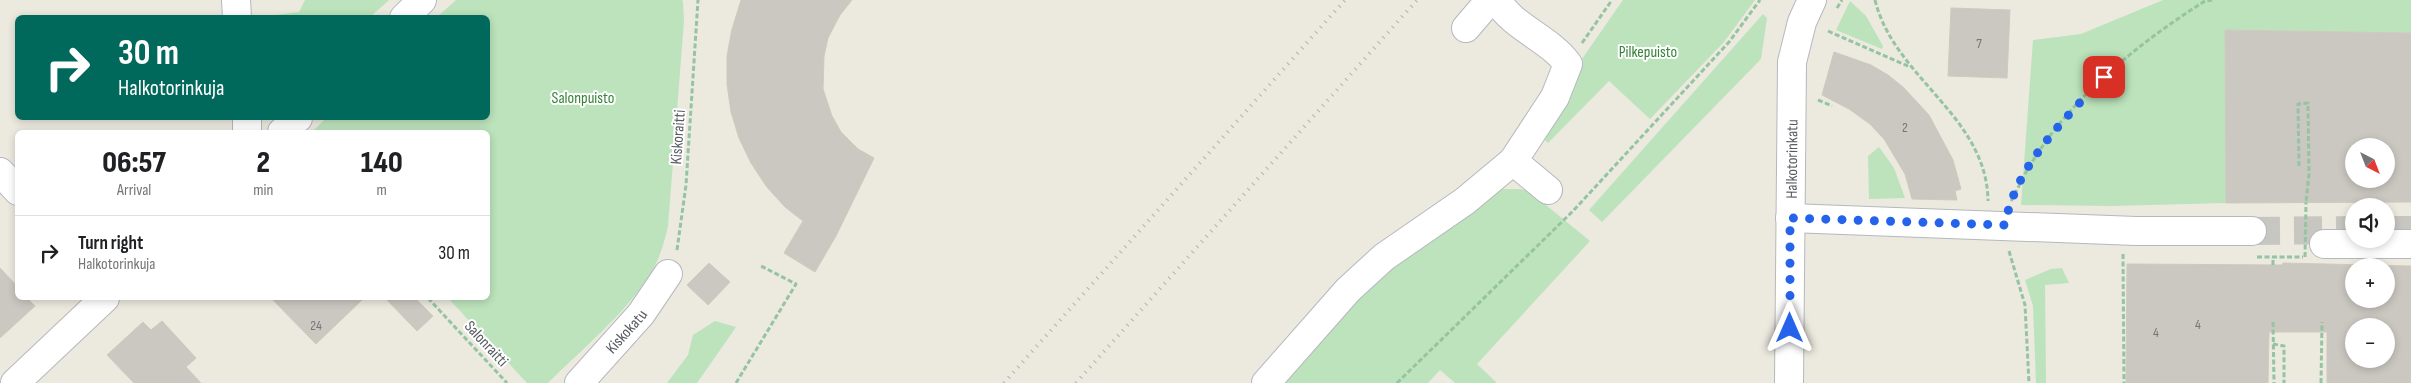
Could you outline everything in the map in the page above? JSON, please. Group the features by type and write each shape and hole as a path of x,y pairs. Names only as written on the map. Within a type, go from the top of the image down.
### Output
{"street":[{"path":"236,0 237,15"},
{"path":"407,15 422,0"},
{"path":"1466,28 1490,0"},
{"path":"1266,383 1348,290 1384,257 1465,201 1513,161 1555,97 1568,64 1558,52 1503,11 1497,0"},
{"name":"Halkotorinkatu","path":"1789,383 1792,62 1802,22 1812,0"},
{"path":"284,130 296,120"},
{"path":"1513,161 1548,190"},
{"path":"0,172 15,188"},
{"path":"1790,218 2136,231 2253,244"},
{"path":"2314,253 2411,244"},
{"name":"Kiskokatu","path":"579,383 641,314 668,274"},
{"path":"21,381 103,300"}],"path":[{"name":"Kiskoraitti","path":"668,274 679,248 698,0"},
{"path":"1568,64 1612,0"},
{"path":"1397,383 1573,211 1729,42 1760,0"},
{"path":"1875,0 1892,41 1910,67 1958,120 1975,150 1983,170 1988,197 1997,225 2025,305 2029,383"},
{"path":"1997,225 2031,163 2062,121 2104,77 2165,26 2205,1 2212,0"},
{"path":"1828,31 1910,67"},
{"path":"1817,100 1832,106"},
{"path":"2253,244 2273,257 2314,253 2306,202 2309,174 2308,103 2298,104 2299,166"},
{"path":"2124,383 2123,254 2132,255"},
{"path":"2273,257 2273,265"},
{"path":"736,383 796,284 761,266"},
{"name":"Salonraitti","path":"430,300 508,383"},
{"path":"2273,322 2274,383"},
{"path":"2321,383 2322,322"},
{"path":"2273,344 2284,346 2284,383"}],"green space":[{"path":"305,0 389,0 372,15 276,15 299,12"},
{"name":"Salonpuisto","path":"456,0 682,0 683,2 684,21 668,226 661,252 649,276 627,305 548,383 527,383 450,300 490,300 490,130 314,130 324,120 490,120 490,15 439,15"},
{"name":"Pilkepuisto","path":"1623,0 1755,0 1724,42 1650,119 1609,81 1548,143 1543,138 1582,59"},
{"path":"2163,0 2411,0 2411,33 2225,30 2226,203 2113,206 2021,205 2033,40 2081,34"},
{"path":"1850,1 1866,16 1883,46 1882,49 1836,30"},
{"path":"1763,14 1767,18 1761,59 1602,222 1589,210"},
{"path":"1879,147 1894,168 1905,198 1869,199 1868,156"},
{"path":"1503,189 1521,189 1530,192 1590,241 1477,364 1497,383 1455,383 1440,370 1428,383 1280,383 1365,288 1401,256"},
{"path":"2062,268 2069,283 2045,285 2046,383 2036,383 2033,306 2025,280 2051,269"},
{"path":"715,321 736,327 697,383 667,383 688,355 693,335"}],"building":[{"path":"741,0 852,0 840,15 828,38 824,56 823,89 832,116 841,132 858,149 874,158 836,236 815,272 784,253 803,221 785,207 766,186 751,163 739,138 731,112 727,84 727,56 732,29"},
{"path":"1951,8 2010,10 2007,78 1948,76"},
{"path":"2225,30 2411,33 2411,202 2395,202 2395,198 2345,198 2345,202 2226,203"},
{"path":"1834,52 1871,65 1888,75 1903,87 1929,115 1953,160 1961,189 1955,191 1957,200 1912,199 1905,174 1884,139 1870,124 1849,109 1822,95"},
{"path":"709,263 730,282 708,305 687,285"},
{"path":"2127,264 2345,264 2345,308 2395,308 2395,266 2411,266 2411,383 2327,383 2327,332 2269,332 2268,383 2126,383"},
{"path":"0,268 15,284 15,300 29,300 35,306 0,338"},
{"path":"273,300 362,300 316,344"},
{"path":"387,300 417,300 433,316 417,331"},
{"path":"162,321 196,358 186,367 201,383 134,383 107,355 143,322 151,330"}],"tunnel":[{"path":"2252,231 2345,230"},
{"path":"2395,230 2411,230"}],"railway":[{"path":"1004,383 1345,0"},
{"path":"1076,383 1417,0"}],"route":[{"path":"1790,328 1790,218 2005,225 2008,206 2031,163 2062,121 2104,77"}]}
